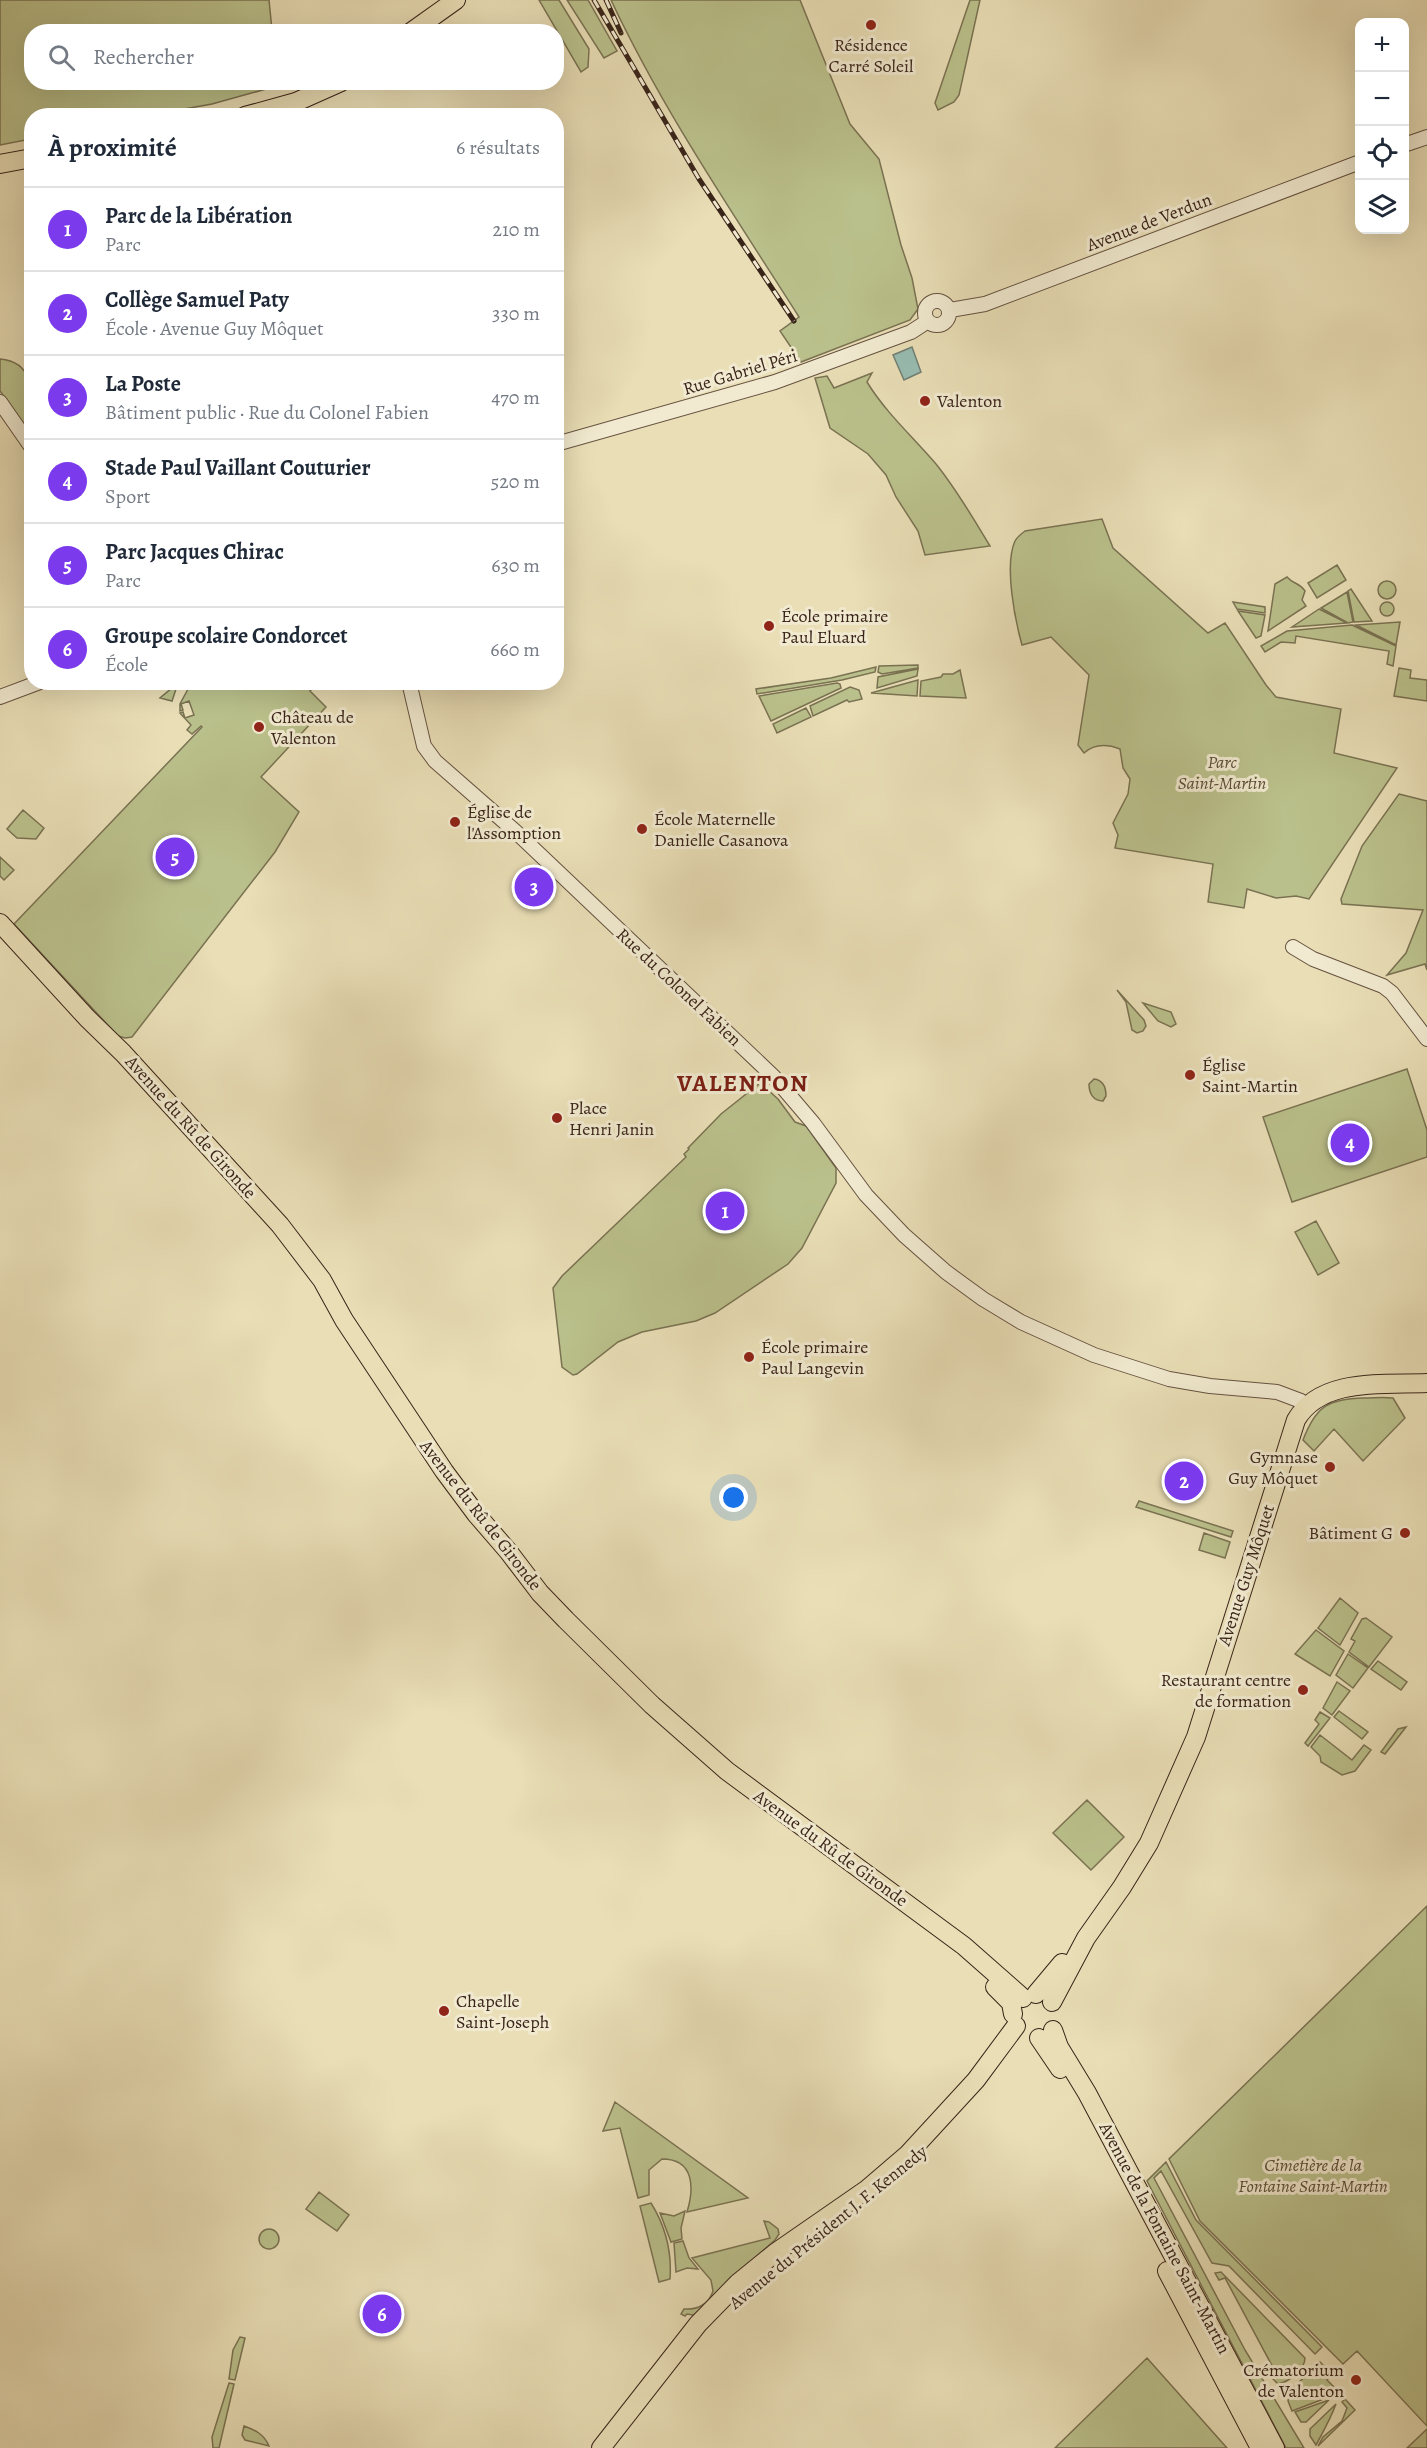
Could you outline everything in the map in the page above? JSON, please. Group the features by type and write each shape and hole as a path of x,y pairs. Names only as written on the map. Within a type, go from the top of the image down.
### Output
{"main road":[{"path":"422,24 456,0"},
{"path":"274,108 296,102 323,90"},
{"path":"0,164 24,160"},
{"name":"Avenue du Rû de Gironde","path":"0,922 280,1225 316,1271 346,1323 444,1471 540,1593 566,1620 659,1711 727,1771 1037,1998"},
{"name":"Avenue du Rû de Gironde","path":"0,931 294,1257 313,1283 403,1432 464,1516 526,1588 674,1735 740,1790 958,1955 1005,1996 1029,2029"},
{"path":"1305,1405 1335,1390 1427,1383"},
{"name":"Avenue Guy Môquet","path":"1029,2029 1015,2008 1037,1998 1086,1938 1122,1887 1149,1843 1165,1810 1196,1737 1286,1446 1305,1405"},
{"path":"1029,2029 1058,2013 1037,1998"},
{"name":"Avenue de la Fontaine Saint-Martin","path":"1029,2029 1068,2082 1275,2448"},
{"name":"Avenue du Président J. F. Kennedy","path":"601,2448 698,2324 722,2299 775,2253 866,2190 908,2154 976,2080 1029,2029"},
{"name":"Avenue du Président J. F. Kennedy","path":"613,2448 703,2332 780,2261 879,2191 907,2168 951,2123 1029,2029"},
{"name":"Avenue de la Fontaine Saint-Martin","path":"1194,2308 1260,2448"}],"street":[{"path":"1409,143 1427,137"},
{"name":"Avenue de Verdun","path":"950,310 986,304 1355,164"},
{"path":"940,301 950,310 949,319 943,325 934,326 928,321 926,309 932,302 940,301"},
{"name":"Rue Gabriel Péri","path":"564,442 775,382 911,332 928,321"},
{"path":"2,408 24,437"},
{"path":"0,698 24,688"},
{"name":"Rue du Colonel Fabien","path":"411,690 424,746 435,760 516,832 772,1076 810,1120 866,1195 904,1235 946,1272 983,1299 1021,1322 1088,1353 1169,1379 1210,1386 1277,1392 1305,1405"},
{"path":"1293,947 1313,959 1383,986 1392,993 1427,1039"}],"green space":[{"path":"0,0 269,0 271,24 24,24 24,90 263,90 190,108 24,108 24,140 0,145"},
{"path":"539,0 559,0 589,49 588,67 581,72 564,43 564,24 553,24"},
{"path":"567,0 588,0 617,51 604,58"},
{"path":"611,0 800,0 850,124 879,159 912,278 918,309 910,320 801,362 780,331 799,317 676,122"},
{"path":"970,0 980,0 959,95 954,102 938,110 935,103"},
{"path":"0,359 13,362 24,371 24,424 0,391"},
{"path":"872,373 867,382 874,393 944,474 990,546 925,555 918,531 896,497 886,475 868,454 830,428 815,378 827,376 834,388"},
{"name":"Parc Saint-Martin","path":"1102,519 1113,548 1208,633 1225,623 1276,697 1341,709 1334,753 1397,768 1309,899 1296,896 1276,898 1247,889 1244,908 1208,902 1213,864 1115,848 1118,835 1113,823 1128,794 1130,779 1123,768 1120,749 1101,746 1084,753 1078,745 1089,675 1051,637 1022,645 1016,622 1010,564 1015,541 1025,531"},
{"path":"1337,565 1346,580 1317,598 1308,583"},
{"path":"1287,577 1305,591 1302,600 1306,606 1268,631 1275,584"},
{"path":"1387,581 1393,584 1396,590 1393,596 1387,599 1381,596 1378,590 1381,584"},
{"path":"1351,589 1372,621 1354,622 1348,591"},
{"path":"1347,592 1353,622 1348,623 1321,608"},
{"path":"1233,602 1265,607 1265,613 1237,609"},
{"path":"1387,602 1392,604 1394,609 1392,614 1387,616 1382,614 1380,609 1382,604"},
{"path":"1319,609 1347,623 1292,627"},
{"path":"1238,611 1265,615 1261,636 1256,638"},
{"path":"1400,622 1396,645 1356,625"},
{"path":"1352,625 1396,646 1393,666 1387,664 1389,651 1296,636 1295,643 1281,642 1265,652 1261,646 1287,631"},
{"path":"918,665 918,668 882,674 878,672 879,666"},
{"path":"876,667 875,672 842,680 757,694 756,689 831,678"},
{"path":"1399,668 1411,670 1410,678 1427,680 1427,701 1394,696"},
{"path":"918,669 917,676 877,688 878,677"},
{"path":"960,670 966,698 920,696 921,681 941,677 943,674 953,674"},
{"path":"918,680 917,696 871,693"},
{"path":"837,683 841,688 771,721 759,696"},
{"path":"850,687 859,690 862,699 849,702 847,700 813,716 810,706"},
{"path":"170,690 176,690 172,701 160,698"},
{"path":"187,690 311,690 326,707 261,777 299,812 275,852 132,1037 125,1038 118,1036 14,924 202,727 192,734 187,730 191,725 180,713 183,712 185,718 194,715 189,701 181,704 183,710 180,711 180,704"},
{"path":"806,708 811,717 777,733 773,724"},
{"path":"1399,794 1427,801 1427,970 1425,964 1387,975 1406,953 1423,910 1342,904 1341,899 1362,846"},
{"path":"23,810 44,828 36,839 17,838 7,829"},
{"path":"0,857 14,870 4,880 0,876"},
{"path":"1117,990 1144,1020 1146,1026 1143,1031 1137,1033 1132,1030 1126,1002"},
{"path":"1143,1003 1171,1012 1176,1024 1171,1027 1158,1021"},
{"path":"1407,1069 1427,1130 1427,1157 1292,1202 1263,1117"},
{"path":"1094,1079 1102,1082 1105,1087 1106,1096 1103,1101 1094,1098 1091,1093 1089,1084"},
{"path":"760,1083 778,1099 795,1122 806,1126 836,1168 836,1183 802,1248 788,1264 715,1313 696,1321 642,1332 618,1342 573,1375 562,1367 553,1288 562,1276 686,1157 684,1154 688,1148 721,1114"},
{"path":"1316,1221 1339,1263 1318,1275 1295,1232"},
{"path":"1393,1398 1405,1418 1363,1461 1334,1429 1314,1451 1303,1440 1313,1419 1332,1403 1352,1399"},
{"path":"1139,1501 1233,1531 1231,1537 1136,1507"},
{"path":"1204,1533 1230,1542 1225,1558 1199,1550"},
{"path":"1340,1598 1358,1613 1340,1645 1318,1628"},
{"path":"1366,1618 1392,1637 1369,1667 1349,1652 1355,1641 1351,1639 1362,1619"},
{"path":"1316,1630 1344,1651 1330,1676 1295,1654"},
{"path":"1348,1654 1368,1668 1353,1688 1336,1675"},
{"path":"1378,1661 1407,1682 1401,1690 1371,1669"},
{"path":"1337,1682 1350,1691 1332,1715 1323,1708"},
{"path":"1339,1711 1368,1732 1362,1739 1334,1717"},
{"path":"1320,1712 1330,1718 1308,1746 1305,1743 1319,1724 1315,1720"},
{"path":"1406,1727 1385,1754 1381,1752 1398,1729"},
{"path":"1320,1735 1352,1760 1364,1745 1371,1750 1355,1771 1342,1775 1321,1762 1320,1756 1311,1747"},
{"path":"1087,1800 1124,1837 1091,1870 1053,1833"},
{"name":"Cimetière de la Fontaine Saint-Martin","path":"1427,1906 1427,2426 1357,2351 1343,2364 1200,2221 1169,2159"},
{"path":"615,2102 748,2198 687,2212 691,2194 690,2177 681,2164 673,2160 662,2159 649,2170 649,2195 638,2198 620,2128 603,2131"},
{"path":"1166,2162 1196,2220 1322,2347 1315,2354 1229,2266 1212,2263 1161,2171 1154,2178 1245,2350 1304,2448 1286,2448 1147,2181"},
{"path":"319,2192 349,2215 337,2231 306,2209"},
{"path":"651,2203 661,2221 670,2259 670,2279 659,2282 640,2206"},
{"path":"685,2211 681,2228 682,2239 671,2242 660,2213 674,2216"},
{"path":"764,2221 778,2229 779,2234 775,2240 725,2284 699,2313 685,2316 681,2314 684,2309 702,2305 713,2291 711,2280 692,2258 770,2238"},
{"path":"269,2229 276,2232 279,2239 276,2246 269,2249 262,2246 259,2239 262,2232"},
{"path":"683,2241 689,2258 698,2269 687,2268 676,2272 674,2243"},
{"path":"1221,2272 1305,2358 1299,2371 1291,2378 1278,2384 1270,2376 1276,2373 1225,2278 1219,2280 1215,2273"},
{"path":"240,2337 245,2338 235,2380 229,2379 233,2350"},
{"path":"1147,2358 1227,2448 1055,2448 1057,2446"},
{"path":"1320,2362 1332,2374 1327,2380 1338,2391 1334,2395 1292,2411 1288,2401 1291,2390"},
{"path":"229,2383 234,2384 219,2448 213,2448 212,2437"},
{"path":"1345,2399 1355,2410 1318,2446 1323,2437 1342,2421 1347,2408 1342,2402"},
{"path":"1329,2400 1306,2422 1301,2422 1295,2412"},
{"path":"1336,2404 1316,2445 1310,2436 1310,2429"},
{"path":"244,2426 259,2433 269,2446 245,2440 242,2435"},
{"path":"1427,2429 1427,2448 1407,2448"}],"water":[{"path":"912,347 921,372 904,380 893,355"}],"railway":[{"path":"594,0 699,179 794,321"},
{"path":"606,0 621,33"}],"place":[{"name":"Résidence Carré Soleil","path":"871,25"},
{"name":"Valenton","path":"925,401"},
{"name":"École primaire Paul Eluard","path":"769,626"},
{"name":"Château de Valenton","path":"259,727"},
{"name":"Église de l'Assomption","path":"455,822"},
{"name":"École Maternelle Danielle Casanova","path":"642,829"},
{"name":"Parc Jacques Chirac","path":"175,857"},
{"name":"La Poste","path":"534,887"},
{"name":"Église Saint-Martin","path":"1190,1075"},
{"name":"Place Henri Janin","path":"557,1118"},
{"name":"Stade Paul Vaillant Couturier","path":"1350,1143"},
{"name":"Parc de la Libération","path":"725,1211"},
{"name":"École primaire Paul Langevin","path":"749,1357"},
{"name":"Gymnase Guy Môquet","path":"1330,1467"},
{"name":"Collège Samuel Paty","path":"1184,1481"},
{"name":"Bâtiment G","path":"1405,1533"},
{"name":"Restaurant centre de formation","path":"1303,1690"},
{"name":"Chapelle Saint-Joseph","path":"444,2011"},
{"name":"Groupe scolaire Condorcet","path":"382,2314"},
{"name":"Crématorium de Valenton","path":"1356,2380"}],"district":[{"name":"VALENTON","path":"743,1083"}]}
